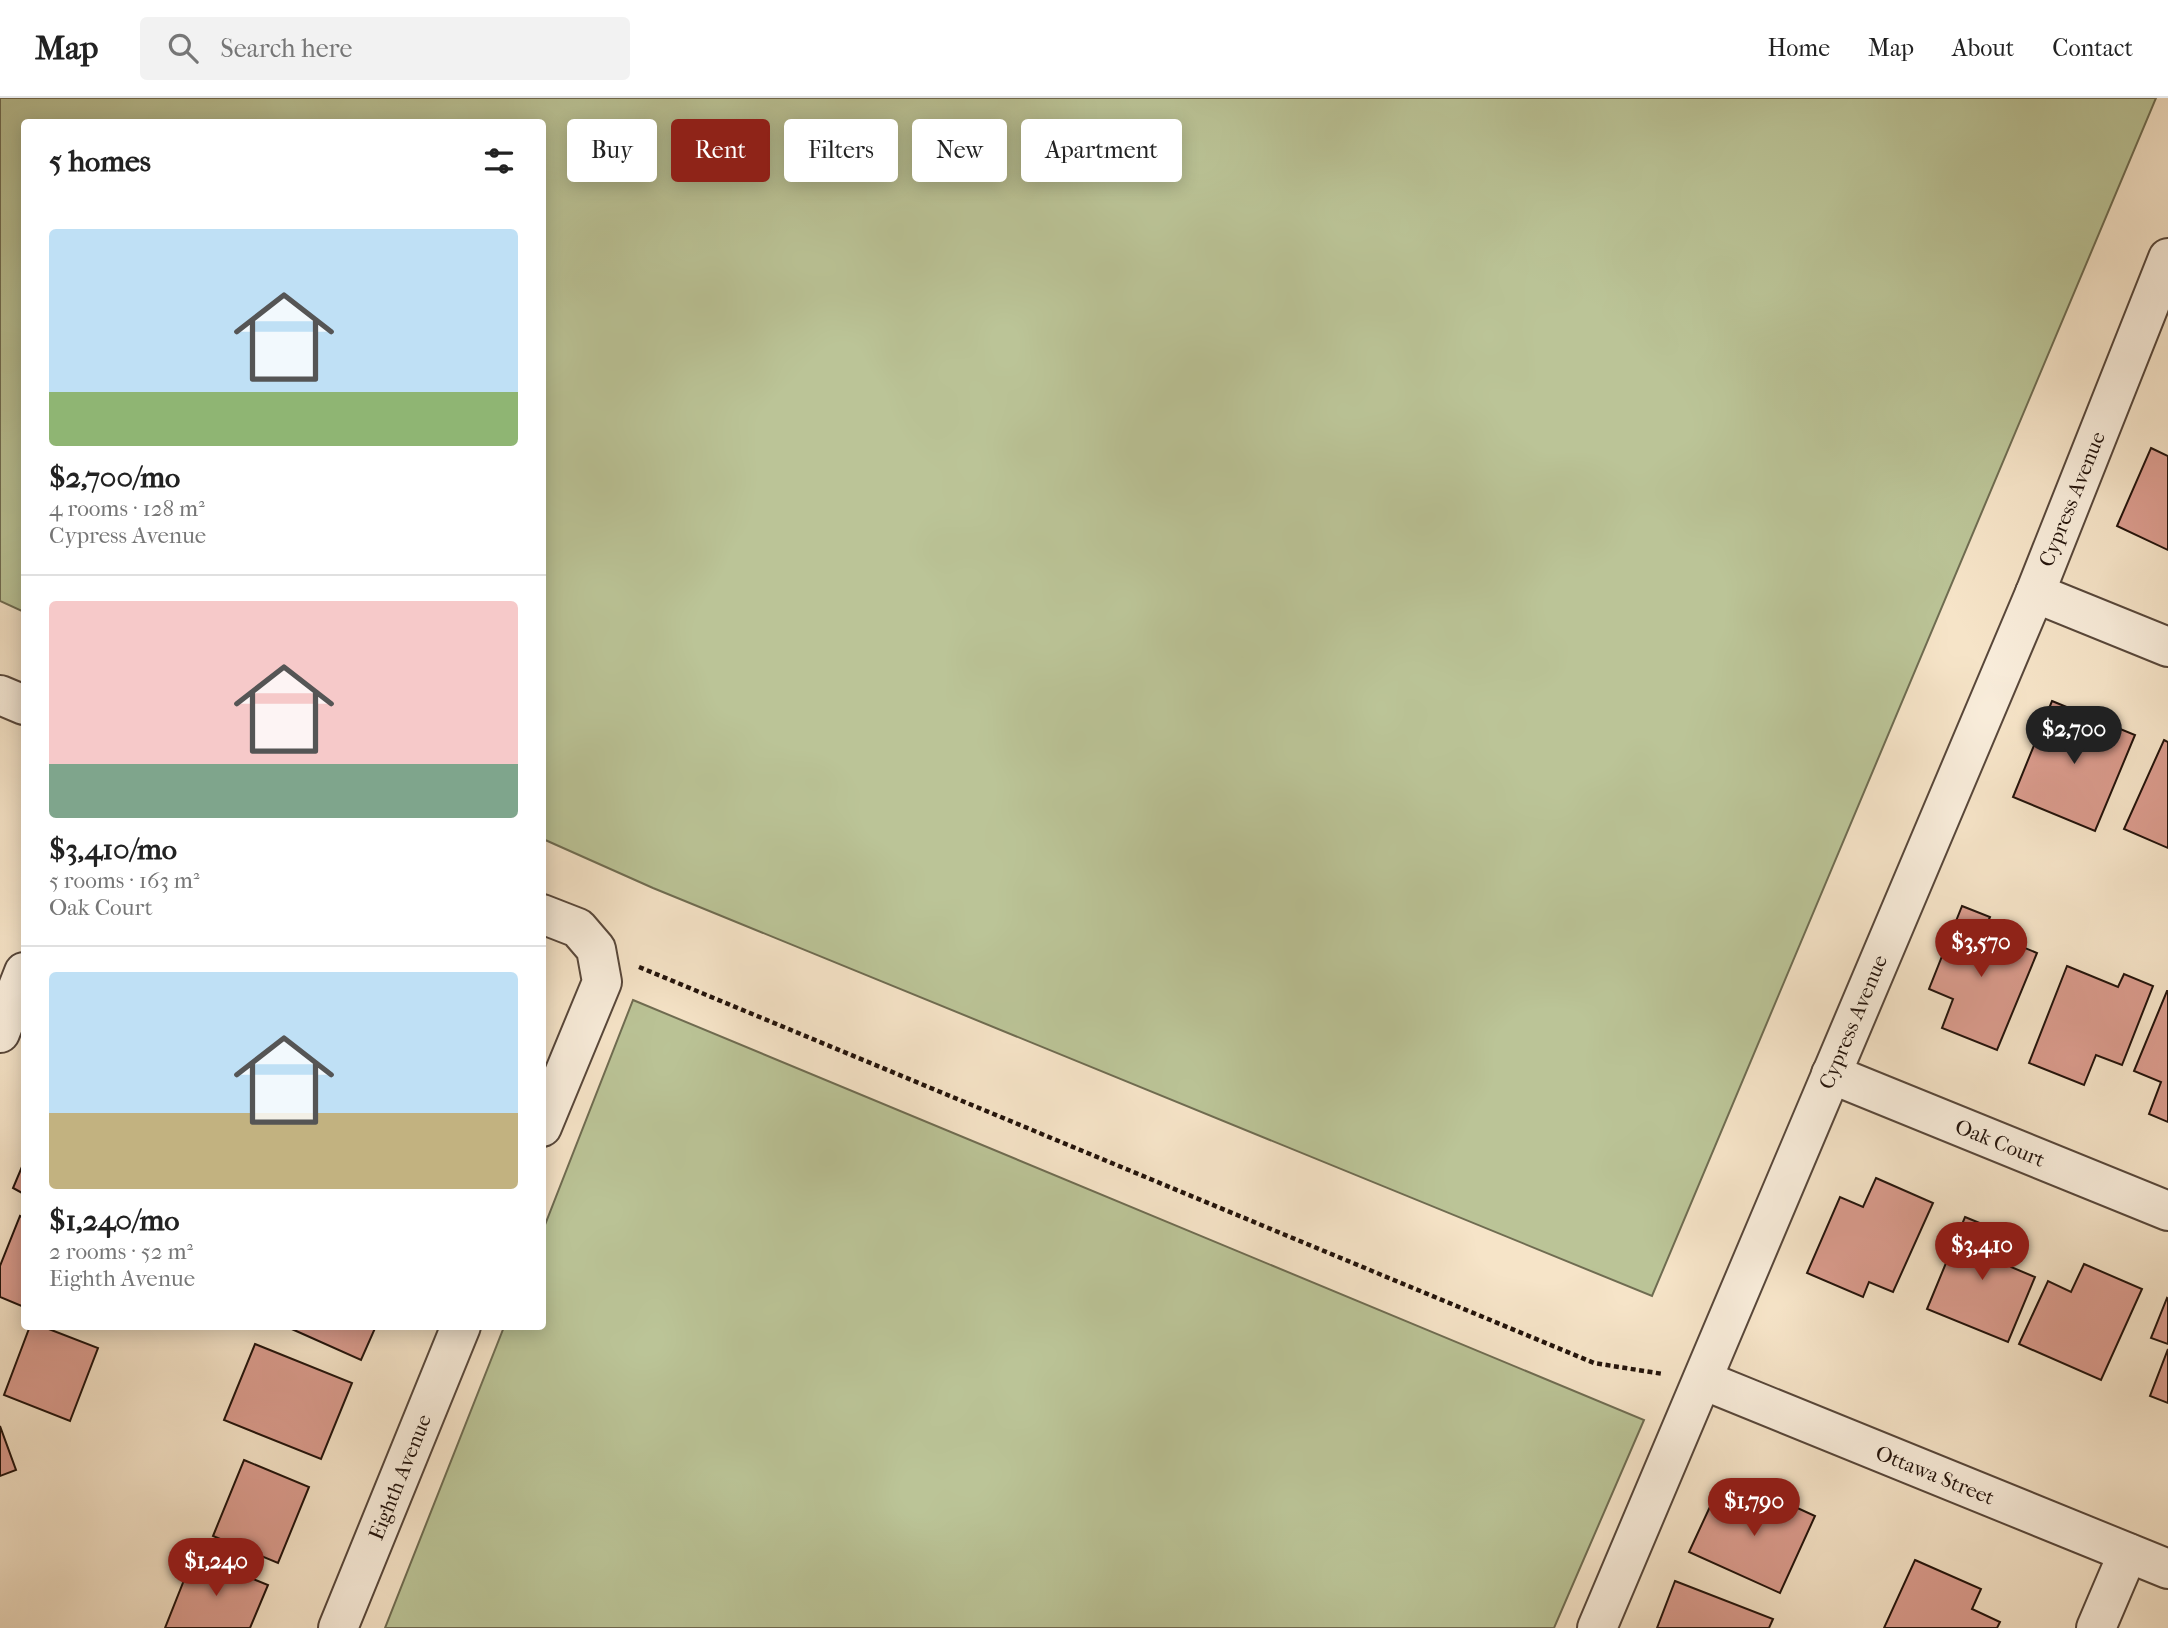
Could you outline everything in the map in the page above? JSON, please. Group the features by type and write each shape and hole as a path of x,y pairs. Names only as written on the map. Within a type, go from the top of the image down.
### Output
{"street":[{"name":"Cypress Avenue","path":"1597,1628 2035,593 2168,258"},
{"path":"2035,593 2168,647"},
{"path":"0,695 21,704"},
{"path":"546,916 578,928 596,949 602,982 546,1117"},
{"path":"0,1033 21,980"},
{"name":"Oak Court","path":"1831,1074 2168,1211"},
{"name":"Eighth Avenue","path":"338,1628 459,1330"},
{"name":"Ottawa Street","path":"1703,1380 2168,1569"},
{"path":"2096,1628 2128,1553"}],"path":[{"path":"596,949 1594,1363 1703,1380"}],"green space":[{"path":"0,98 2156,98 1652,1296 653,888 546,840 546,119 21,119 21,611 0,601"},
{"path":"633,1000 1644,1420 1554,1628 385,1628 503,1330 546,1330 546,1222"}],"building":[{"path":"2151,448 2168,456 2168,550 2117,526"},
{"path":"2052,701 2135,735 2095,831 2013,797"},
{"path":"2164,740 2168,742 2168,848 2124,829"},
{"path":"1962,906 1990,917 1984,931 2037,953 1997,1050 1942,1028 1953,999 1929,989"},
{"path":"2067,966 2118,987 2124,974 2153,986 2122,1065 2096,1055 2084,1085 2029,1063"},
{"path":"2167,991 2168,1122 2149,1114 2161,1082 2134,1071"},
{"path":"21,1169 21,1192 13,1188"},
{"path":"1876,1178 1933,1203 1893,1292 1869,1282 1863,1297 1807,1273 1840,1197 1863,1207"},
{"path":"20,1216 21,1306 0,1297 0,1266"},
{"path":"1965,1217 2021,1240 2011,1267 2035,1277 2008,1342 1927,1309"},
{"path":"2084,1264 2142,1289 2101,1380 2019,1344 2048,1281 2071,1292"},
{"path":"2168,1299 2168,1344 2151,1338"},
{"path":"28,1330 51,1330 98,1348 70,1421 4,1395"},
{"path":"294,1330 374,1330 361,1360"},
{"path":"255,1344 352,1383 321,1459 224,1420"},
{"path":"2168,1349 2168,1403 2150,1396"},
{"path":"0,1426 16,1470 0,1476"},
{"path":"244,1460 309,1487 278,1563 213,1536"},
{"path":"1749,1486 1815,1516 1780,1593 1689,1552 1714,1498 1738,1509"},
{"path":"194,1555 268,1585 250,1628 165,1628"},
{"path":"1915,1560 1981,1589 1972,1609 2000,1622 1997,1628 1884,1628"},
{"path":"1675,1581 1773,1619 1769,1628 1657,1628"}]}
